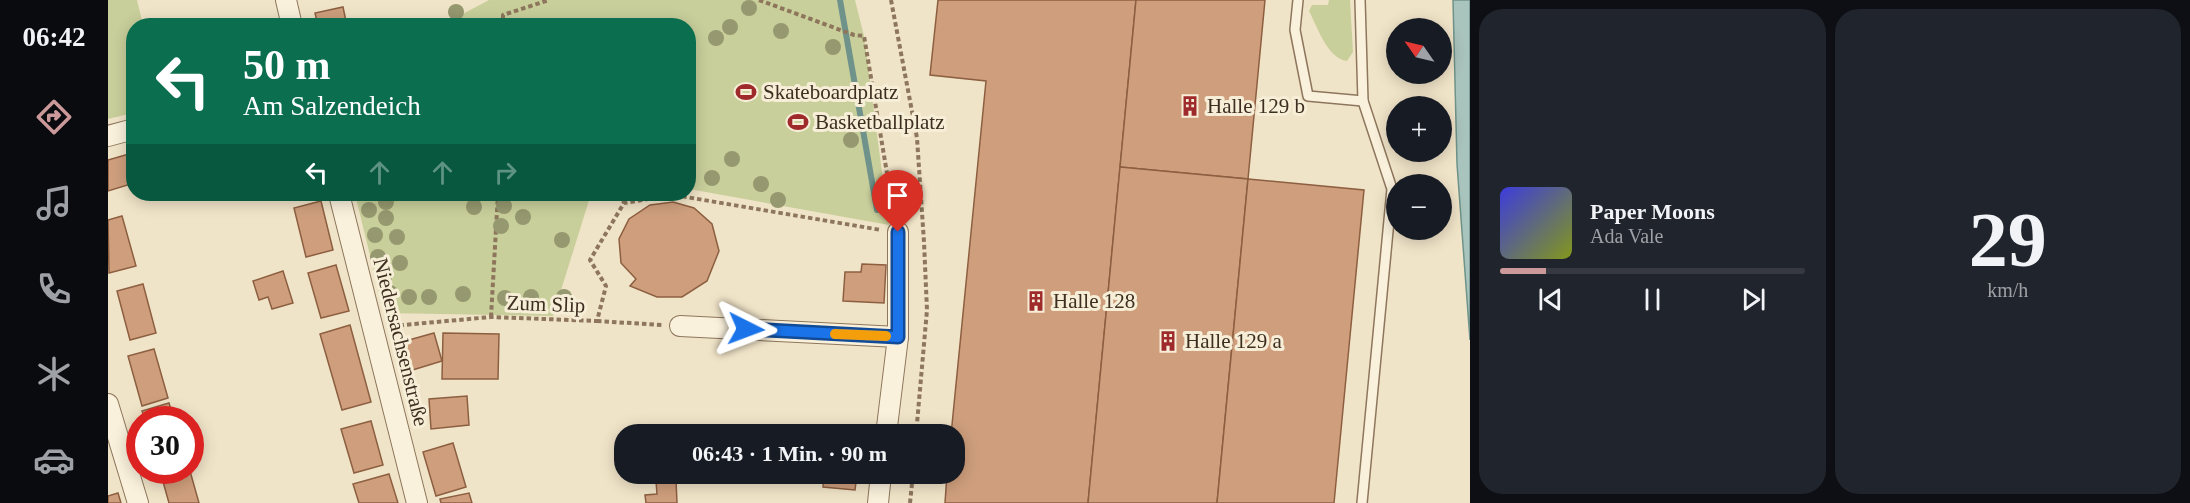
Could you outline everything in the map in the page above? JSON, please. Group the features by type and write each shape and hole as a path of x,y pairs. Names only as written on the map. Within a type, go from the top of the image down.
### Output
{"street":[{"path":"286,0 290,18"},
{"path":"108,136 126,131"},
{"name":"Niedersachsenstraße","path":"341,201 417,503"},
{"path":"887,424 898,337 898,232"},
{"path":"680,326 898,337"},
{"path":"108,404 138,503"},
{"path":"878,503 880,484"}],"lane":[{"path":"1298,0 1295,30 1308,96 1363,101"},
{"path":"1360,0 1363,101 1392,189 1362,503"}],"path":[{"path":"503,18 503,15 549,0"},
{"path":"696,199 898,232 864,36 854,35 759,0"},
{"path":"891,0 917,138 924,242 927,310 917,424"},
{"path":"491,317 498,201"},
{"path":"624,203 636,201"},
{"name":"Zum Slip","path":"373,327 491,317 597,321 606,286 590,260 624,203"},
{"path":"597,321 680,326"},
{"path":"910,503 912,484"}],"green space":[{"path":"108,0 137,0 141,18 126,18 126,115 108,119"},
{"path":"489,0 855,0 864,36 889,225 696,190 696,18 455,18"},
{"path":"1329,0 1350,0 1353,52 1347,61 1340,59 1329,48 1309,11 1312,5 1328,5"},
{"path":"357,201 589,201 553,316 384,313"}],"water":[{"path":"1453,0 1470,0 1470,340 1457,164"}],"building":[{"name":"Halle 128","path":"938,0 1136,0 1088,503 945,503 946,484 965,484 965,424 952,424 986,81 930,75"},
{"name":"Halle 129 b","path":"1136,0 1265,0 1248,179 1120,167"},
{"path":"343,7 345,18 316,18 315,13"},
{"path":"126,155 126,185 108,191 108,160"},
{"name":"Halle 129 a","path":"1120,167 1248,179 1217,503 1088,503"},
{"path":"1248,179 1364,190 1334,503 1217,503"},
{"path":"321,201 333,250 306,257 294,208"},
{"path":"673,202 694,208 712,224 719,251 707,281 682,297 657,297 630,286 636,279 621,263 619,239 629,219 650,205"},
{"path":"122,216 136,266 109,273 108,220"},
{"path":"862,264 886,265 884,303 843,301 845,272 861,272"},
{"path":"336,265 349,311 321,318 308,273"},
{"path":"283,271 293,303 272,309 268,297 259,300 253,281"},
{"path":"143,284 156,333 130,340 117,291"},
{"path":"350,325 371,402 342,410 320,334"},
{"path":"434,333 442,361 406,372 398,343"},
{"path":"443,333 499,334 498,379 442,379"},
{"path":"154,349 168,398 142,406 128,356"},
{"path":"467,396 469,425 431,429 429,399"},
{"path":"371,421 383,465 354,473 341,429"},
{"path":"453,443 466,487 436,496 423,452"},
{"path":"389,474 398,503 359,503 353,484"},
{"path":"164,484 194,484 199,503 169,503"},
{"path":"656,484 676,484 677,503 646,503 645,495 657,494"},
{"path":"823,484 856,484 855,490 823,487"},
{"path":"118,493 121,503 108,503 108,496"},
{"path":"469,493 472,503 441,503 440,499"}],"waterway":[{"path":"840,0 877,210"}],"slow traffic":[{"path":"835,334 886,336"}],"place":[{"name":"Skateboardplatz","path":"746,92"},
{"name":"Halle 129 b","path":"1190,106"},
{"name":"Basketballplatz","path":"798,122"},
{"name":"Halle 128","path":"1036,301"},
{"name":"Halle 129 a","path":"1168,341"}],"route":[{"path":"746,329 898,337 898,232"}]}
